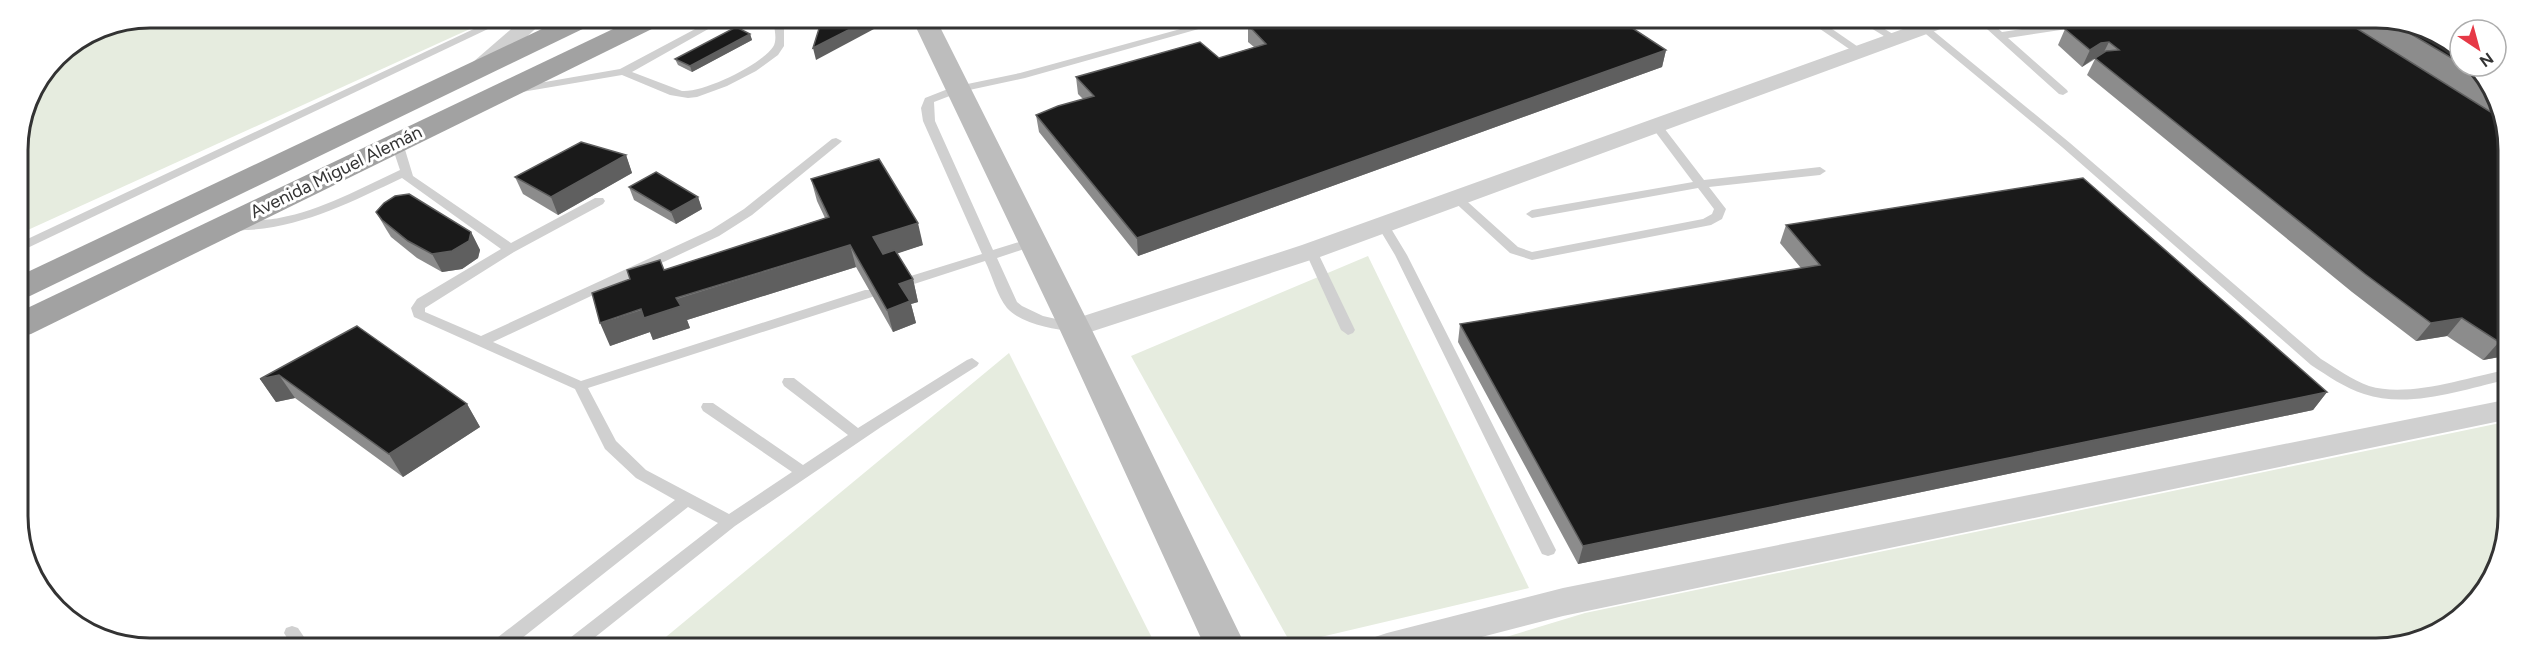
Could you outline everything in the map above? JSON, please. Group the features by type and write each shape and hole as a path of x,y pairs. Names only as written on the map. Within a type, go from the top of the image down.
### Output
{"highway":[{"name":"Avenida Miguel Alemán","path":"29,284 561,29"},
{"name":"Avenida Miguel Alemán","path":"29,321 633,29"}],"main road":[{"path":"929,29 1075,328 1222,638"}],"street":[{"path":"1075,328 1311,251 1862,53 1918,28"},
{"path":"479,68 524,29"},
{"path":"1424,637 1563,602 2498,411"}],"lane":[{"path":"1824,28 1862,53"},
{"path":"1877,28 1896,39"},
{"path":"1935,28 2316,362 2340,377 2370,392 2406,394 2498,376"},
{"path":"1991,28 2063,92"},
{"path":"1999,36 2043,28"},
{"path":"29,243 483,29"},
{"path":"498,93 623,72 703,29"},
{"path":"623,72 684,95 708,92 761,63 779,47 780,29"},
{"path":"1075,328 1041,320 1017,310 1008,297 929,121 927,108 930,100 957,88 1022,76 1194,29"},
{"path":"1456,198 1514,250 1532,256 1707,222 1718,216 1720,209 1657,126"},
{"path":"482,342 715,232 748,212 836,141"},
{"path":"397,143 408,178 510,249"},
{"path":"1532,214 1702,184 1820,171"},
{"path":"224,227 263,226 305,217 406,172"},
{"path":"599,201 510,249 422,302 418,308 419,314 580,386 610,445 641,474 730,522"},
{"path":"1383,225 1401,255 1548,550"},
{"path":"906,282 1032,242"},
{"path":"1311,251 1348,330"},
{"path":"580,386 870,293"},
{"path":"582,638 730,522 858,435 972,363"},
{"path":"789,382 858,435"},
{"path":"708,407 803,472"},
{"path":"509,638 687,499"}],"shaded area":[{"path":"142,29 470,29 29,230 29,142 33,119 41,96 64,64 89,45 104,38"},
{"path":"1368,256 1529,588 1319,637 1287,637 1131,356"},
{"path":"1009,353 1152,638 665,638"},
{"path":"2498,423 2498,516 2493,547 2481,577 2467,596 2443,617 2430,625 2399,635 2384,637 1505,637 1585,613"}],"building":[{"path":"1633,28 1666,50 1137,238 1036,115 1094,96 1076,77 1200,42 1219,58 1266,44 1251,29"},
{"path":"2356,28 2491,112 2498,150 2498,341 2462,318 2431,323 2365,274 2095,58 2106,51 2119,50 2109,42 2101,43 2090,50 2065,29"},
{"path":"733,29 739,29 750,34 690,66 675,59"},
{"path":"819,29 851,29 813,48"},
{"path":"2411,34 2430,41 2443,49 2448,56"},
{"path":"581,142 626,155 551,197 515,177"},
{"path":"879,159 918,223 873,237 883,254 895,250 913,279 899,284 910,301 887,310 850,245 676,298 681,306 644,318 641,309 600,323 592,293 630,279 627,270 660,260 664,270 829,217 811,179"},
{"path":"656,172 698,197 671,212 629,187"},
{"path":"2083,178 2327,392 1583,546 1460,324 1820,265 1786,225"},
{"path":"409,194 471,232 469,241 452,251 432,254 408,241 382,220 376,212 395,196"},
{"path":"357,326 467,404 389,454 279,375 260,379"}]}
